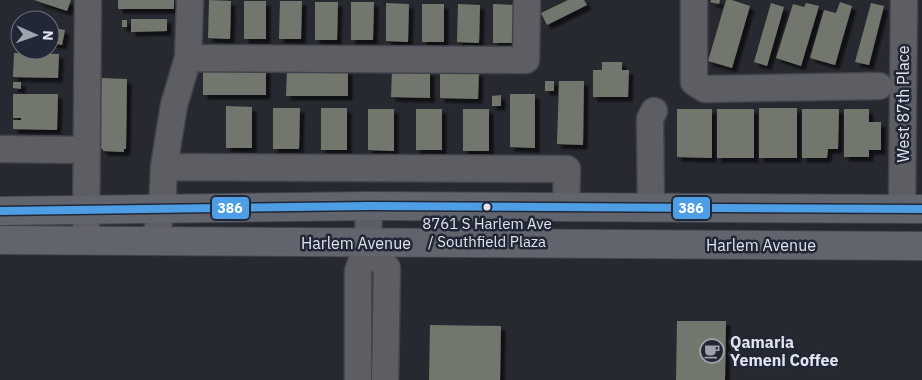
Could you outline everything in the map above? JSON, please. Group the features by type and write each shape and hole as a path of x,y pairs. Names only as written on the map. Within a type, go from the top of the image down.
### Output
{"main road":[{"path":"0,211 369,206 912,209"},
{"name":"Harlem Avenue","path":"0,240 922,246"}],"street":[{"path":"86,240 88,0"},
{"path":"154,242 162,210 164,167 174,105 188,58 190,0"},
{"path":"188,58 526,60 527,0"},
{"path":"694,0 694,82 705,89 880,86"},
{"name":"West 87th Place","path":"904,0 912,165 912,209"},
{"path":"651,208 650,119 654,111"},
{"path":"0,149 87,150"},
{"path":"164,167 567,169 566,207"},
{"path":"358,380 358,271 368,243 369,206"},
{"path":"368,243 387,268 386,380"}],"building":[{"path":"34,0 71,0 67,11"},
{"path":"118,0 174,0 174,9 118,9"},
{"path":"209,0 231,1 230,39 208,38"},
{"path":"568,0 584,0 587,5 547,25 541,13"},
{"path":"711,0 720,0 719,4 710,2"},
{"path":"726,0 750,6 732,68 708,61"},
{"path":"244,1 266,1 266,39 244,39"},
{"path":"280,1 302,1 301,39 279,39"},
{"path":"315,2 338,2 337,40 315,40"},
{"path":"351,2 374,2 373,40 351,40"},
{"path":"840,2 852,6 835,65 810,58 824,10 836,13"},
{"path":"386,3 409,4 408,42 386,41"},
{"path":"771,3 784,7 767,66 754,62"},
{"path":"806,3 819,6 801,66 776,58 793,4 804,7"},
{"path":"871,3 884,6 869,65 855,62"},
{"path":"422,4 444,4 444,42 422,42"},
{"path":"458,4 480,5 479,43 457,42"},
{"path":"493,4 515,5 515,43 493,43"},
{"path":"131,19 167,19 167,31 131,32"},
{"path":"122,20 127,20 127,27 122,27"},
{"path":"60,29 65,30 62,45 60,45"},
{"path":"14,60 59,60 58,78 13,77"},
{"path":"602,62 622,62 622,70 629,70 628,97 593,97 593,70 602,70"},
{"path":"203,69 266,69 266,95 203,95"},
{"path":"287,69 348,70 348,96 286,96"},
{"path":"392,70 430,71 430,98 391,97"},
{"path":"440,72 479,72 478,99 440,98"},
{"path":"101,78 127,79 126,149 124,149 124,152 103,151 103,149 100,149"},
{"path":"545,81 554,81 554,91 545,91"},
{"path":"559,81 584,81 583,145 557,144"},
{"path":"13,82 21,82 21,89 13,88"},
{"path":"13,94 58,94 57,130 13,129 13,120 21,120 21,118 13,118"},
{"path":"510,94 535,94 535,148 510,147"},
{"path":"501,95 501,106 492,106 492,96"},
{"path":"226,106 252,107 252,148 226,148"},
{"path":"273,108 300,108 299,149 273,149"},
{"path":"321,108 347,108 347,150 321,150"},
{"path":"759,108 797,108 797,158 759,158"},
{"path":"368,109 394,109 394,151 368,150"},
{"path":"416,109 442,109 442,150 416,150"},
{"path":"463,109 489,109 489,151 463,151"},
{"path":"677,109 712,109 712,158 677,157"},
{"path":"717,109 754,109 754,158 717,158"},
{"path":"802,109 839,109 838,149 828,149 827,158 802,158"},
{"path":"844,109 869,109 869,122 881,122 881,150 869,150 869,157 844,157"},
{"path":"677,321 726,321 725,380 676,380"},
{"path":"430,325 501,326 500,380 429,380"}],"transit line":[{"name":"386","path":"0,211 369,206 922,209"}],"place":[{"name":"8761 S Harlem Ave / Southfield Plaza","path":"487,207"},
{"name":"Qamaria Yemeni Coffee","path":"712,351"}]}
